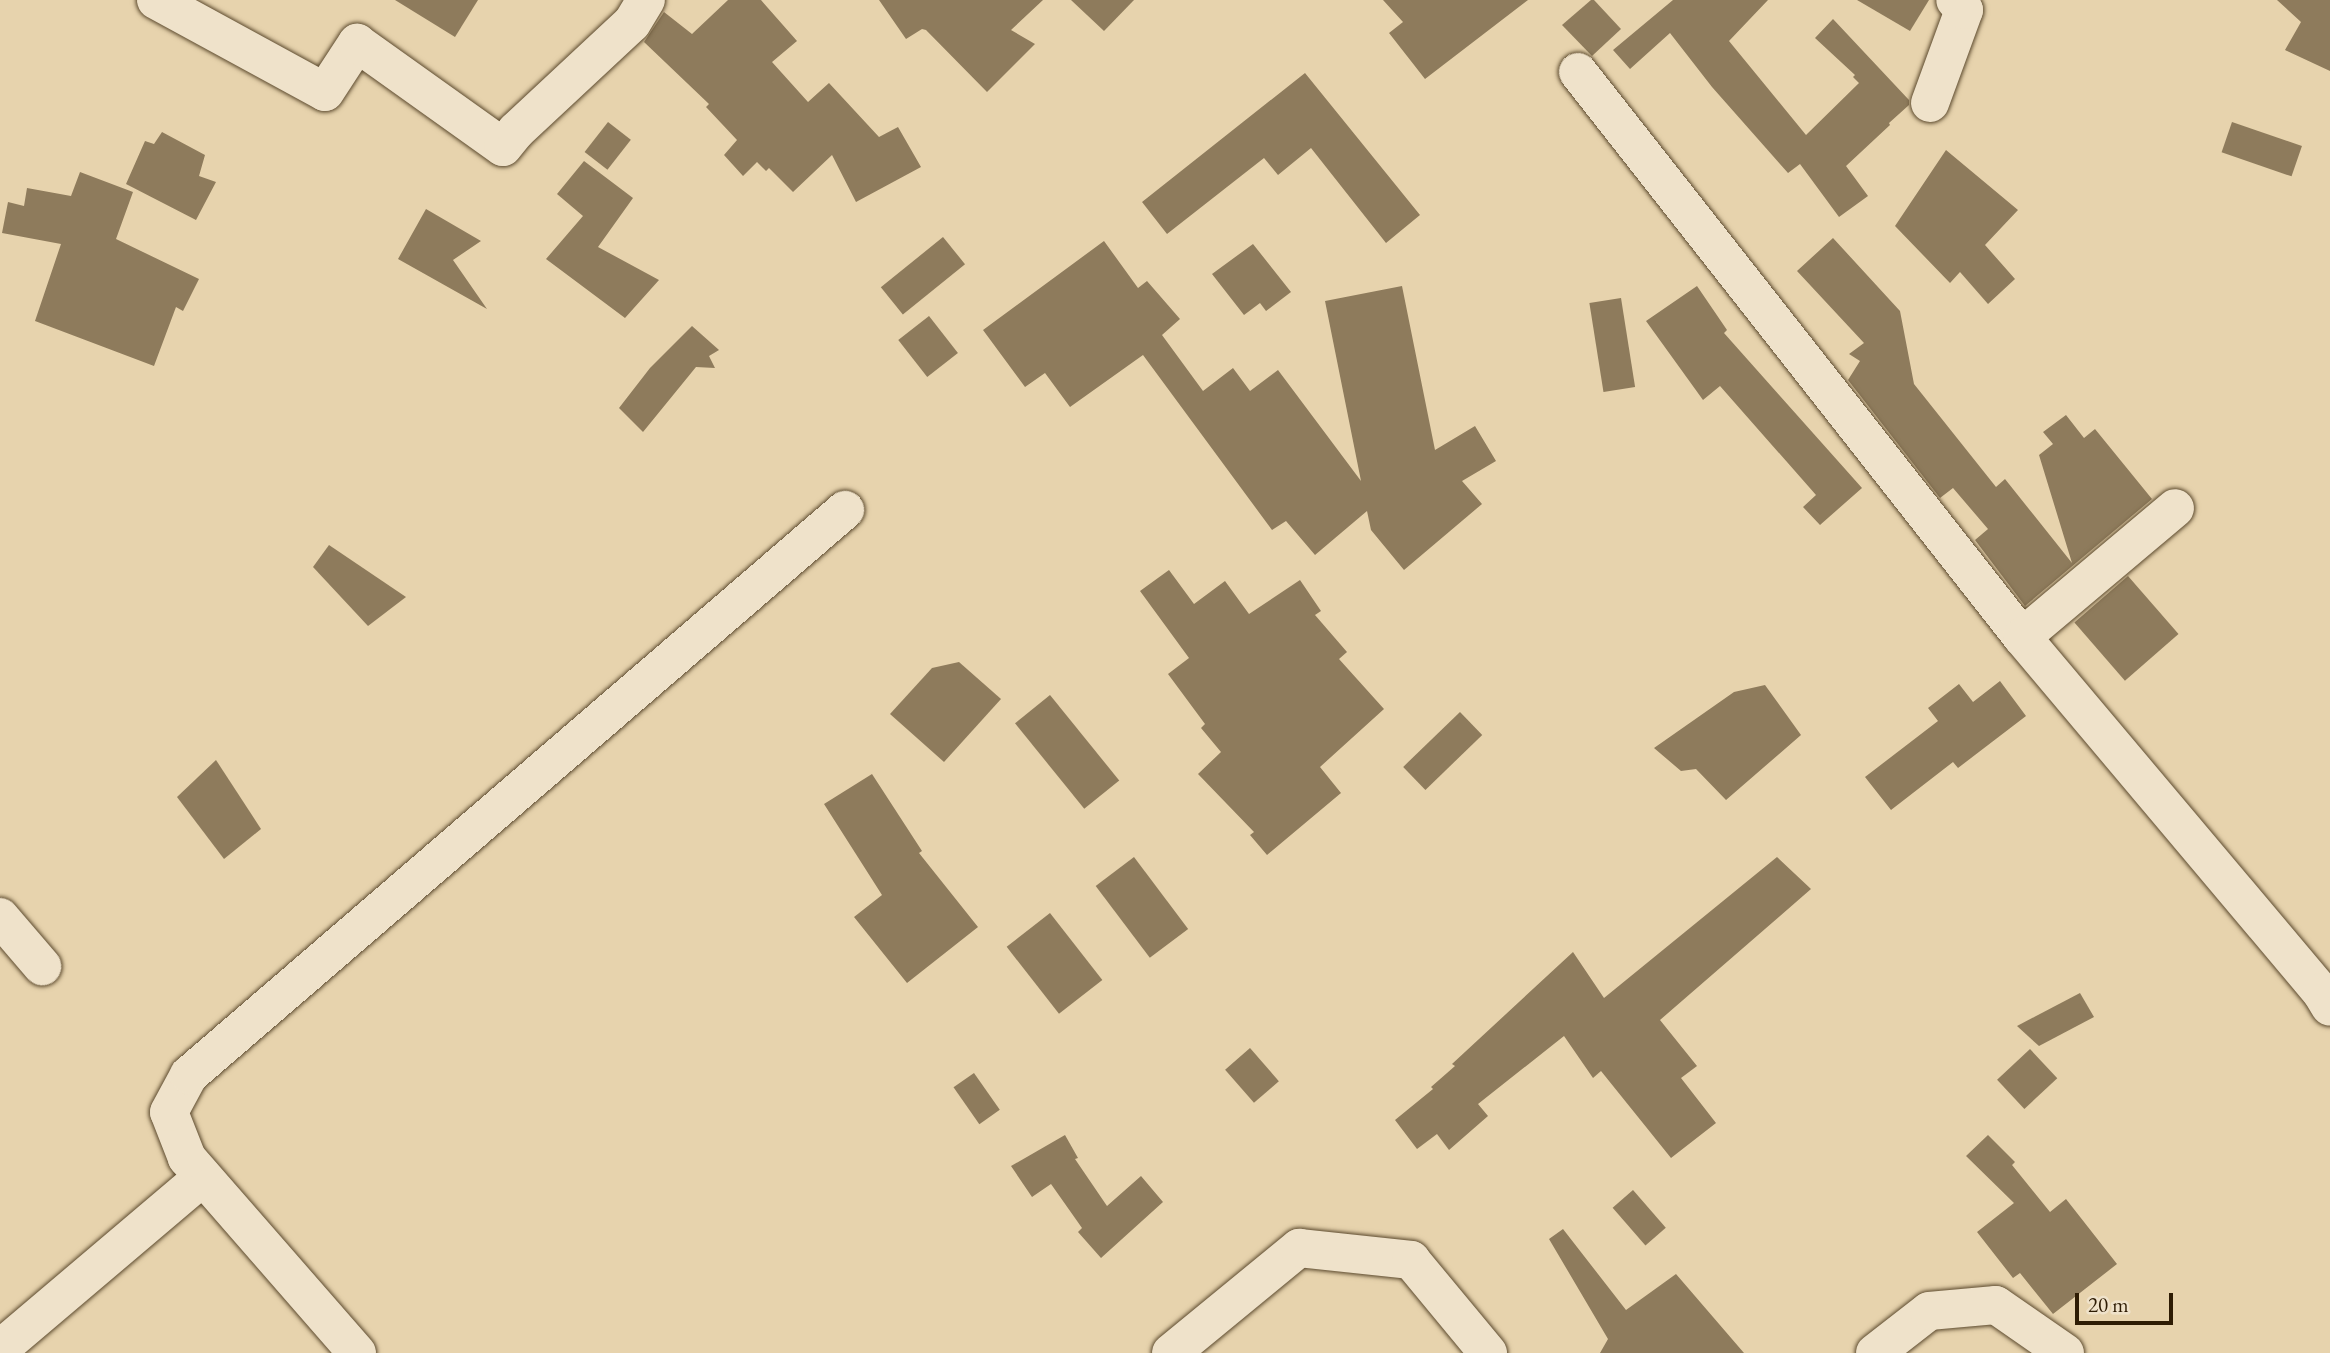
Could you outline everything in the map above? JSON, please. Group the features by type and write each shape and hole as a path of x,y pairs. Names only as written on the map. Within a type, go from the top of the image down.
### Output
{"street":[{"path":"156,0 325,92 357,43 503,147 516,131 632,23 646,0"},
{"path":"1930,103 1964,10 1955,0"},
{"path":"1578,72 2022,637 2327,994"},
{"path":"2022,637 2175,508"},
{"path":"357,1353 187,1157 169,1112 189,1075 845,510"},
{"path":"0,917 42,966"},
{"path":"0,1349 204,1177"},
{"path":"1171,1353 1299,1248 1411,1260 1488,1353"},
{"path":"1875,1353 1929,1311 1996,1305 2065,1353"}],"building":[{"path":"395,0 478,0 455,37"},
{"path":"728,0 761,0 797,41 772,62 808,102 829,83 879,137 898,127 921,167 856,202 832,155 793,192 769,168 766,171 757,162 743,176 724,155 737,140 706,107 709,104 644,42 664,12 692,34"},
{"path":"879,0 1043,0 1011,30 1035,44 987,92 926,30 922,29 906,39"},
{"path":"1071,0 1134,0 1104,31"},
{"path":"1383,0 1528,0 1425,79 1389,33 1403,22"},
{"path":"1591,0 1621,29 1592,56 1562,25"},
{"path":"1673,0 1768,0 1729,41 1806,135 1859,83 1853,77 1855,75 1815,38 1833,19 1909,100 1909,105 1889,123 1890,125 1846,166 1868,196 1839,217 1800,164 1788,173 1712,87 1670,33 1630,69 1613,50"},
{"path":"1857,0 1929,0 1910,31"},
{"path":"2277,0 2330,0 2330,71 2285,50 2301,22"},
{"path":"1305,73 1420,215 1386,243 1311,148 1278,175 1264,158 1167,234 1142,202"},
{"path":"608,122 631,140 607,170 585,152"},
{"path":"2232,122 2302,146 2292,176 2222,152"},
{"path":"162,132 205,155 199,176 216,182 196,220 126,184 145,141 154,144"},
{"path":"1946,150 2018,210 1985,245 2015,279 1988,304 1960,272 1950,283 1895,226"},
{"path":"584,161 633,198 598,247 659,280 625,318 546,259 583,216 557,194"},
{"path":"80,172 133,192 116,239 199,279 183,311 176,307 154,366 35,321 61,244 2,233 8,202 24,206 27,188 71,196"},
{"path":"426,209 481,241 453,260 487,309 398,259"},
{"path":"943,237 965,264 903,315 881,287"},
{"path":"1833,238 1900,311 1914,384 1996,487 2005,479 2072,563 2039,455 2053,444 2043,432 2066,415 2084,438 2095,429 2152,499 2025,606 1975,540 1988,529 1953,488 1940,498 1848,380 1860,361 1849,354 1864,343 1797,271"},
{"path":"1104,241 1138,288 1147,281 1180,319 1162,335 1203,391 1233,368 1250,391 1278,370 1361,481 1325,301 1402,286 1435,450 1475,426 1496,461 1462,481 1482,504 1404,570 1371,530 1367,511 1315,555 1286,521 1272,530 1143,355 1070,407 1045,373 1025,387 983,330"},
{"path":"1253,244 1291,292 1266,311 1260,303 1244,315 1212,274"},
{"path":"1697,286 1727,330 1724,333 1862,488 1820,525 1803,507 1816,495 1720,386 1703,400 1646,321"},
{"path":"1621,298 1635,387 1603,392 1589,303"},
{"path":"929,316 958,353 927,377 898,340"},
{"path":"692,326 719,350 709,356 715,368 696,367 643,432 619,408 650,368"},
{"path":"329,545 406,597 368,626 313,567"},
{"path":"1169,570 1194,604 1225,581 1249,614 1300,580 1321,611 1315,615 1347,652 1339,659 1384,709 1320,767 1341,793 1267,855 1250,835 1254,832 1198,774 1221,752 1201,728 1205,724 1168,674 1189,658 1140,591"},
{"path":"2128,576 2179,634 2125,681 2074,623"},
{"path":"959,662 1001,699 944,762 890,714 932,668"},
{"path":"2000,681 2026,716 1958,768 1953,762 1891,810 1865,777 1938,721 1928,708 1959,684 1973,702"},
{"path":"1765,685 1801,735 1726,800 1696,769 1681,771 1654,748 1734,692"},
{"path":"1050,695 1119,780 1084,809 1015,723"},
{"path":"1460,712 1482,735 1425,790 1403,767"},
{"path":"216,760 261,829 224,859 177,797"},
{"path":"872,774 922,851 919,853 978,927 907,983 854,917 882,895 824,804"},
{"path":"1134,857 1188,929 1150,958 1096,886"},
{"path":"1777,857 1811,889 1660,1020 1697,1066 1681,1078 1716,1123 1671,1158 1601,1071 1593,1078 1564,1036 1478,1104 1488,1116 1449,1150 1437,1134 1417,1149 1395,1120 1433,1089 1431,1087 1455,1066 1452,1064 1573,952 1604,998"},
{"path":"1050,913 1102,980 1059,1014 1007,947"},
{"path":"2080,993 2094,1017 2039,1046 2017,1026"},
{"path":"1250,1048 1279,1081 1254,1103 1225,1070"},
{"path":"2030,1049 2057,1078 2024,1109 1997,1080"},
{"path":"974,1073 1000,1110 979,1124 954,1087"},
{"path":"1065,1135 1078,1158 1075,1159 1107,1206 1141,1176 1163,1202 1101,1258 1078,1232 1082,1228 1051,1184 1032,1197 1011,1166"},
{"path":"1988,1135 2015,1162 2012,1165 2050,1212 2066,1199 2117,1264 2053,1314 2020,1273 2013,1278 1977,1232 2014,1203 1966,1156"},
{"path":"1633,1190 1666,1228 1645,1245 1613,1208"},
{"path":"1563,1229 1626,1310 1676,1274 1744,1353 1600,1353 1608,1339 1549,1239"}]}
